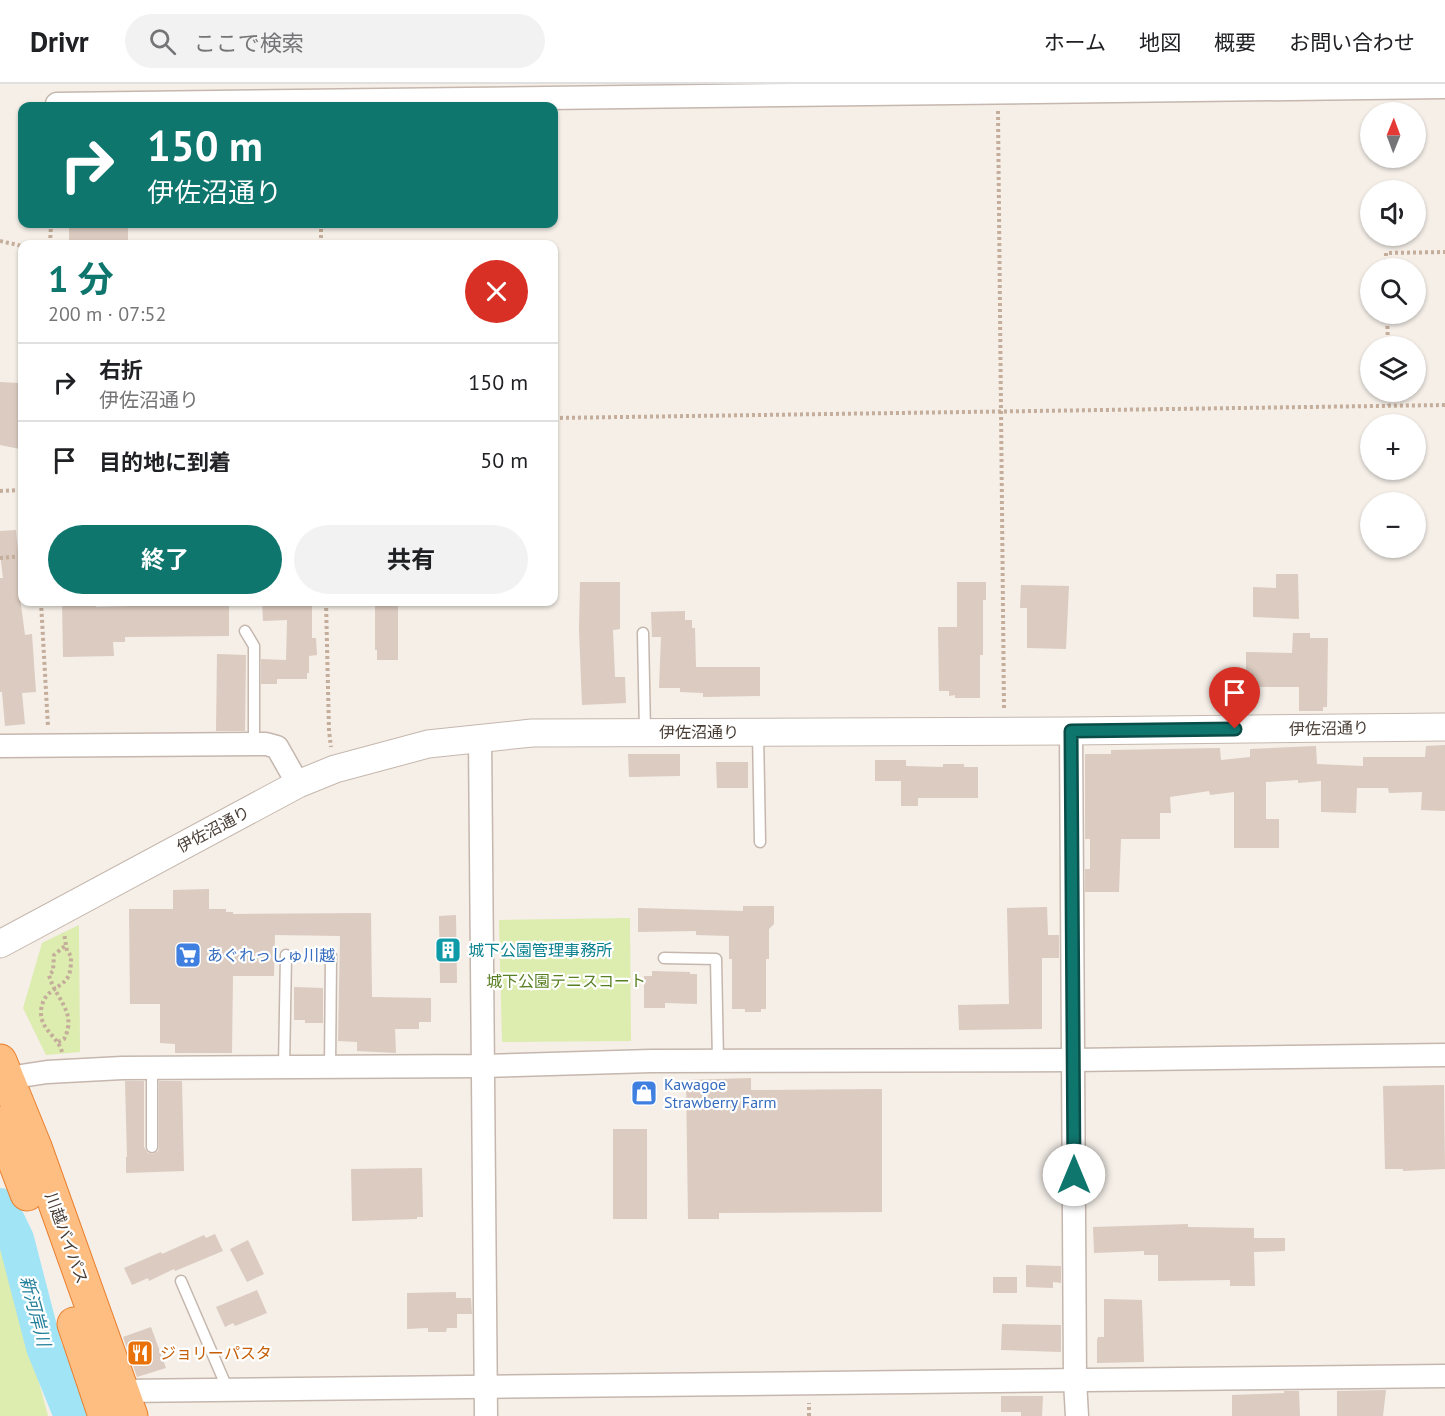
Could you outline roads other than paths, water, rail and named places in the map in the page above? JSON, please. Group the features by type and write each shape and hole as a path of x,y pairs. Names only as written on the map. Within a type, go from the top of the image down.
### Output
{"highway":[{"name":"川越バイパス","path":"4,1070 120,1408"},
{"name":"川越バイパス","path":"0,1123 76,1327 120,1408"}],"street":[{"path":"228,102 1445,87"},
{"name":"伊佐沼通り","path":"0,944 298,784 335,769 428,744 532,733 1445,727"},
{"path":"1071,731 1077,1416"},
{"path":"480,737 486,1416"},
{"path":"0,746 254,743 277,747 298,784"},
{"path":"4,1070 47,1072 152,1068 483,1066 718,1061 1073,1060 1445,1055"},
{"path":"120,1408 228,1390 1445,1376"}],"lane":[{"path":"245,631 254,646 254,743"},
{"path":"643,633 645,733"},
{"path":"758,732 760,842"},
{"path":"284,1067 286,955"},
{"path":"330,1067 331,956"},
{"path":"664,958 716,958 718,1061"},
{"path":"152,1068 152,1147"},
{"path":"181,1281 228,1390"}],"waterway":[{"name":"新河岸川","path":"0,1206 16,1239 44,1347 72,1416"}],"place":[{"name":"城下公園管理事務所","path":"448,950"},
{"name":"あぐれっしゅ川越","path":"188,955"},
{"name":"Kawagoe Strawberry Farm","path":"644,1093"},
{"name":"ジョリーパスタ","path":"140,1353"}],"park label":[{"name":"城下公園テニスコート","path":"566,981"}]}
